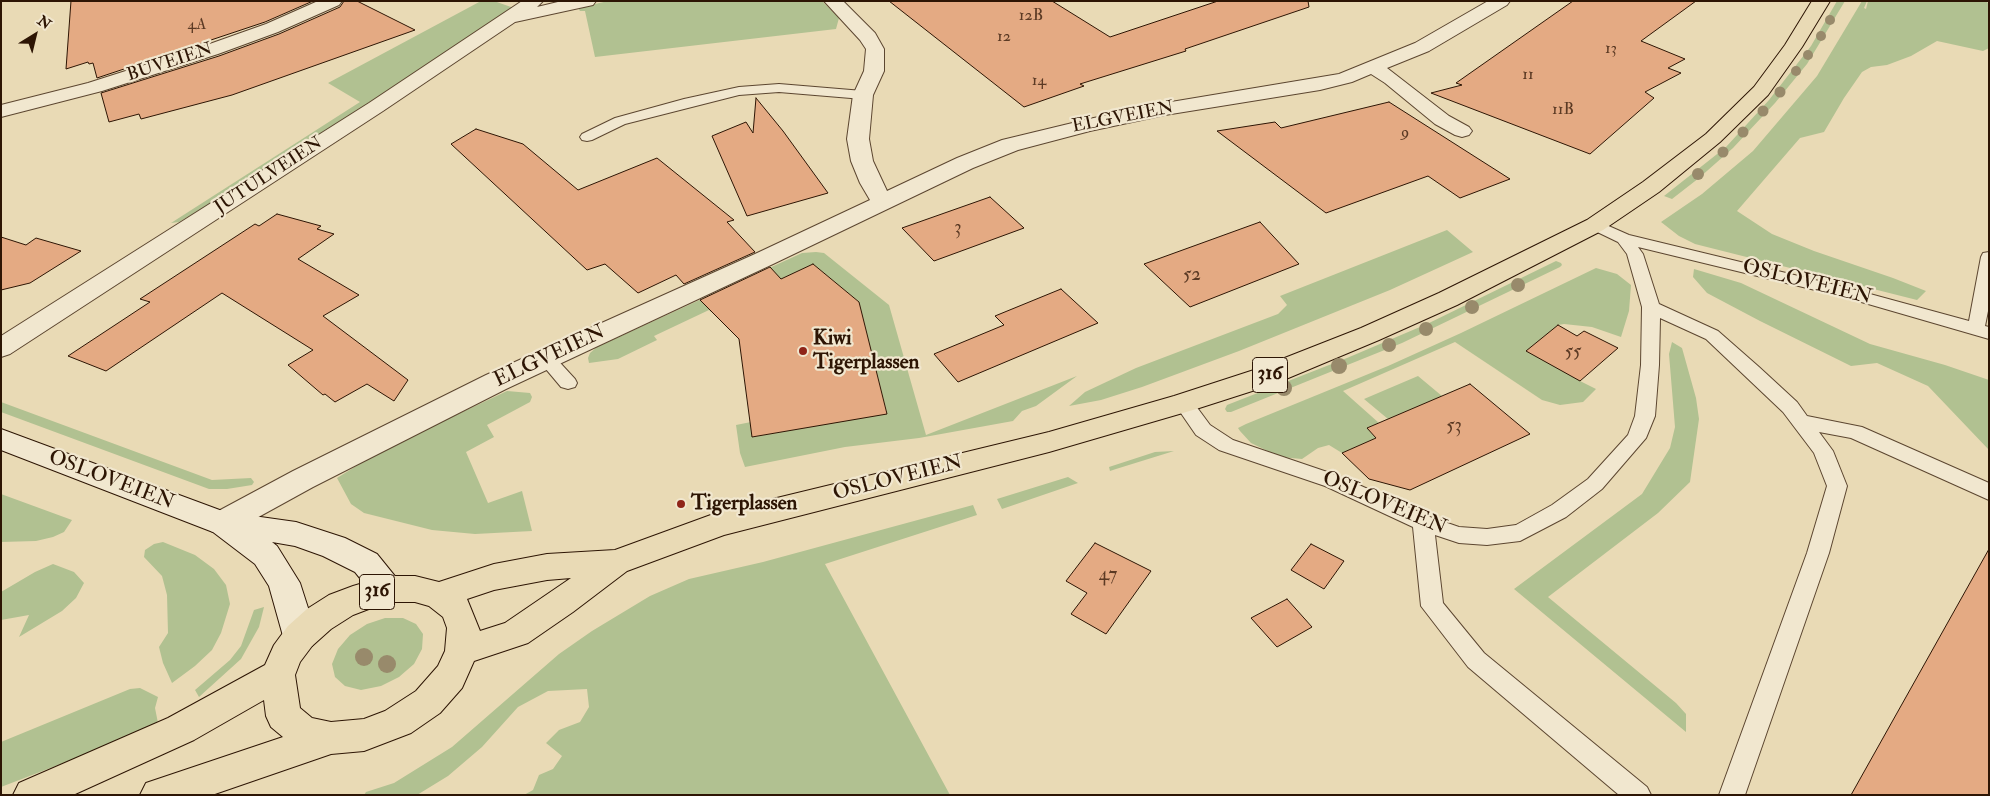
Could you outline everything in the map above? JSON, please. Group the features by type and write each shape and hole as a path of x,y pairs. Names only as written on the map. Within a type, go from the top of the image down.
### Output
{"main road":[{"name":"OSLOVEIEN","path":"439,595 494,577 547,567 616,562 719,524 1049,442 1264,377 1370,334 1448,299 1595,225 1651,188 1713,138 1761,91 1793,47 1821,1"},
{"name":"OSLOVEIEN","path":"462,651 516,633 561,603 616,562"},
{"name":"316","path":"160,795 331,738 364,735 398,722 428,702 450,677 462,651 464,628 456,608 439,595 415,589 387,589 364,595 341,605 319,619 300,636 286,655 278,675 284,716 303,732 331,738"},
{"path":"32,795 181,729 278,675"}],"street":[{"name":"BUVEIEN","path":"1,111 95,87 211,50 264,31 333,1"},
{"name":"JUTULVEIEN","path":"1,348 534,1"},
{"path":"510,18 587,1"},
{"path":"832,1 868,37 875,49 874,71 863,95 858,139 862,161 882,201"},
{"name":"ELGVEIEN","path":"222,523 302,479 546,358 764,259 965,162 1010,145 1052,133 1165,109 1320,84 1346,78 1422,47 1501,1"},
{"path":"1373,67 1392,79 1442,120 1462,131"},
{"name":"OSLOVEIEN","path":"1,439 222,523 296,534 334,547 366,563 387,589"},
{"name":"OSLOVEIEN","path":"222,523 266,555 284,583 300,636"}],"lane":[{"path":"588,138 620,121 689,102 739,91 779,88 863,95"},
{"name":"OSLOVEIEN","path":"1595,225 1624,239 1839,291 1983,331"},
{"name":"OSLOVEIEN","path":"1182,403 1203,430 1226,445 1332,481 1423,523 1459,535 1487,537 1520,533 1559,511 1595,484 1636,438 1645,416 1650,365 1651,307 1635,254 1624,239"},
{"path":"1983,331 1989,257"},
{"path":"1651,307 1712,335 1753,370 1790,407 1823,451 1837,486 1818,554 1732,795"},
{"path":"546,358 568,383"},
{"path":"1800,422 1855,432 1989,492"},
{"path":"1423,523 1432,606 1476,660 1638,795"}],"green space":[{"path":"481,1 494,1 512,9 369,104 210,204 179,222 171,223 360,102 328,83"},
{"path":"608,1 822,1 839,18 836,29 595,57 585,11 580,11 578,8"},
{"path":"1837,1 1845,1 1807,64 1775,103 1733,148 1699,178 1672,199 1664,196 1726,147 1769,100 1811,46"},
{"path":"1862,1 1867,1 1864,8 1866,9 1868,1 1986,1 1989,4 1989,48 1983,51 1937,41 1911,56 1887,65 1871,67 1862,72 1824,132 1800,138 1737,211 1772,234 1926,291 1917,300 1695,244 1679,236 1661,222 1702,194 1753,151 1817,76"},
{"path":"1447,230 1473,252 1390,290 1239,351 1142,387 1101,400 1069,406 1085,392 1136,368 1278,314 1287,305 1280,296"},
{"path":"802,253 824,253 889,305 926,435 1077,376 1036,406 1022,411 1013,421 919,438 845,447 745,467 740,453 736,425 751,422 753,437 887,413 859,302 813,264 711,312 709,310 654,336 657,340 618,359 589,363 590,353 597,347"},
{"path":"1556,261 1561,263 1560,267 1402,343 1231,412 1227,412 1225,409 1227,405 1427,324"},
{"path":"1596,268 1617,274 1631,285 1629,311 1621,337 1592,327 1558,325 1580,381 1596,389 1583,402 1560,405 1542,400 1455,342 1343,391 1379,423 1367,428 1376,438 1342,453 1329,445 1318,448 1302,459 1280,457 1251,443 1238,428 1388,366"},
{"path":"1694,269 1741,283 1870,344 1945,365 1989,380 1989,450 1928,386 1877,363 1851,366 1760,321 1707,293 1693,277"},
{"path":"1672,342 1682,348 1696,398 1699,419 1690,482 1658,513 1548,597 1676,703 1686,714 1686,732 1514,589 1642,494 1670,448 1675,427 1669,354"},
{"path":"1418,376 1442,396 1388,419 1364,399"},
{"path":"507,391 530,393 532,397 530,402 487,425 494,437 466,452 488,503 522,491 532,531 475,534 432,530 364,513 351,504 337,478 382,450"},
{"path":"1,402 212,480 251,478 254,482 252,485 227,489 209,489 1,412"},
{"path":"1174,451 1110,471 1109,467 1155,452"},
{"path":"1068,477 1078,483 1002,509 997,499"},
{"path":"1,494 72,520 64,532 53,537 36,541 1,542"},
{"path":"973,505 977,515 825,564 950,795 524,795 533,790 539,775 553,769 562,756 546,743 559,730 580,722 589,707 587,689 548,691 518,707 482,747 448,776 417,795 364,795 366,792 394,783 452,747 559,654 592,631 650,596 689,579 763,562"},
{"path":"163,542 195,555 214,569 226,585 230,604 221,633 212,650 195,666 172,683 163,663 159,647 168,633 167,595 162,576 144,557 145,550 154,544"},
{"path":"53,564 74,572 84,583 76,598 62,611 19,637 29,615 1,620 1,592"},
{"path":"264,607 259,627 241,659 199,697 195,690 230,660 241,646 254,610"},
{"path":"385,618 403,618 416,624 423,634 422,649 414,664 399,677 381,686 361,690 345,686 335,677 332,664 338,649 350,635 367,624"},
{"path":"140,688 158,697 155,708 158,723 105,747 1,787 1,742 130,689"}],"building":[{"path":"71,1 313,1 265,22 97,78 93,63 89,64 88,62 66,69"},
{"path":"344,1 357,1 415,30 232,95 141,119 139,114 109,122 101,93 219,56 279,34 340,7"},
{"path":"889,1 1052,1 1110,37 1218,1 1308,1 1309,7 1185,49 1186,51 1080,84 1084,86 1024,107"},
{"path":"1573,1 1696,1 1641,41 1685,59 1668,68 1681,73 1645,92 1654,98 1590,154 1431,93 1462,85 1456,83"},
{"path":"756,98 783,131 828,193 747,216 712,136 746,122 753,133"},
{"path":"1389,102 1510,179 1460,198 1428,176 1326,213 1217,131 1275,122 1281,128"},
{"path":"476,129 523,144 578,190 657,158 734,220 727,222 755,252 684,284 676,275 638,293 605,264 587,270 451,144"},
{"path":"990,197 1024,228 934,261 902,228"},
{"path":"277,214 321,226 317,229 334,234 298,259 359,295 323,316 408,380 394,401 367,384 335,402 325,394 323,395 288,365 313,350 222,293 106,371 68,356 150,302 140,299 255,224 259,226"},
{"path":"1260,222 1299,264 1190,307 1144,264"},
{"path":"1,237 26,245 36,238 81,251 30,283 1,290"},
{"path":"813,264 859,302 887,414 752,437 739,339 700,300 770,267 781,279"},
{"path":"1061,289 1098,323 958,382 934,354 1004,325 995,316"},
{"path":"1558,325 1577,336 1584,331 1618,348 1580,381 1526,351"},
{"path":"1470,384 1530,434 1410,490 1369,479 1342,453 1376,438 1367,428"},
{"path":"1095,543 1151,571 1106,634 1071,614 1087,593 1066,581"},
{"path":"1311,544 1344,561 1324,589 1291,570"},
{"path":"1989,549 1989,795 1851,795"},
{"path":"1287,599 1312,627 1277,647 1251,618"}],"place":[{"name":"Kiwi Tigerplassen","path":"803,351"},
{"name":"Tigerplassen","path":"681,504"}]}
